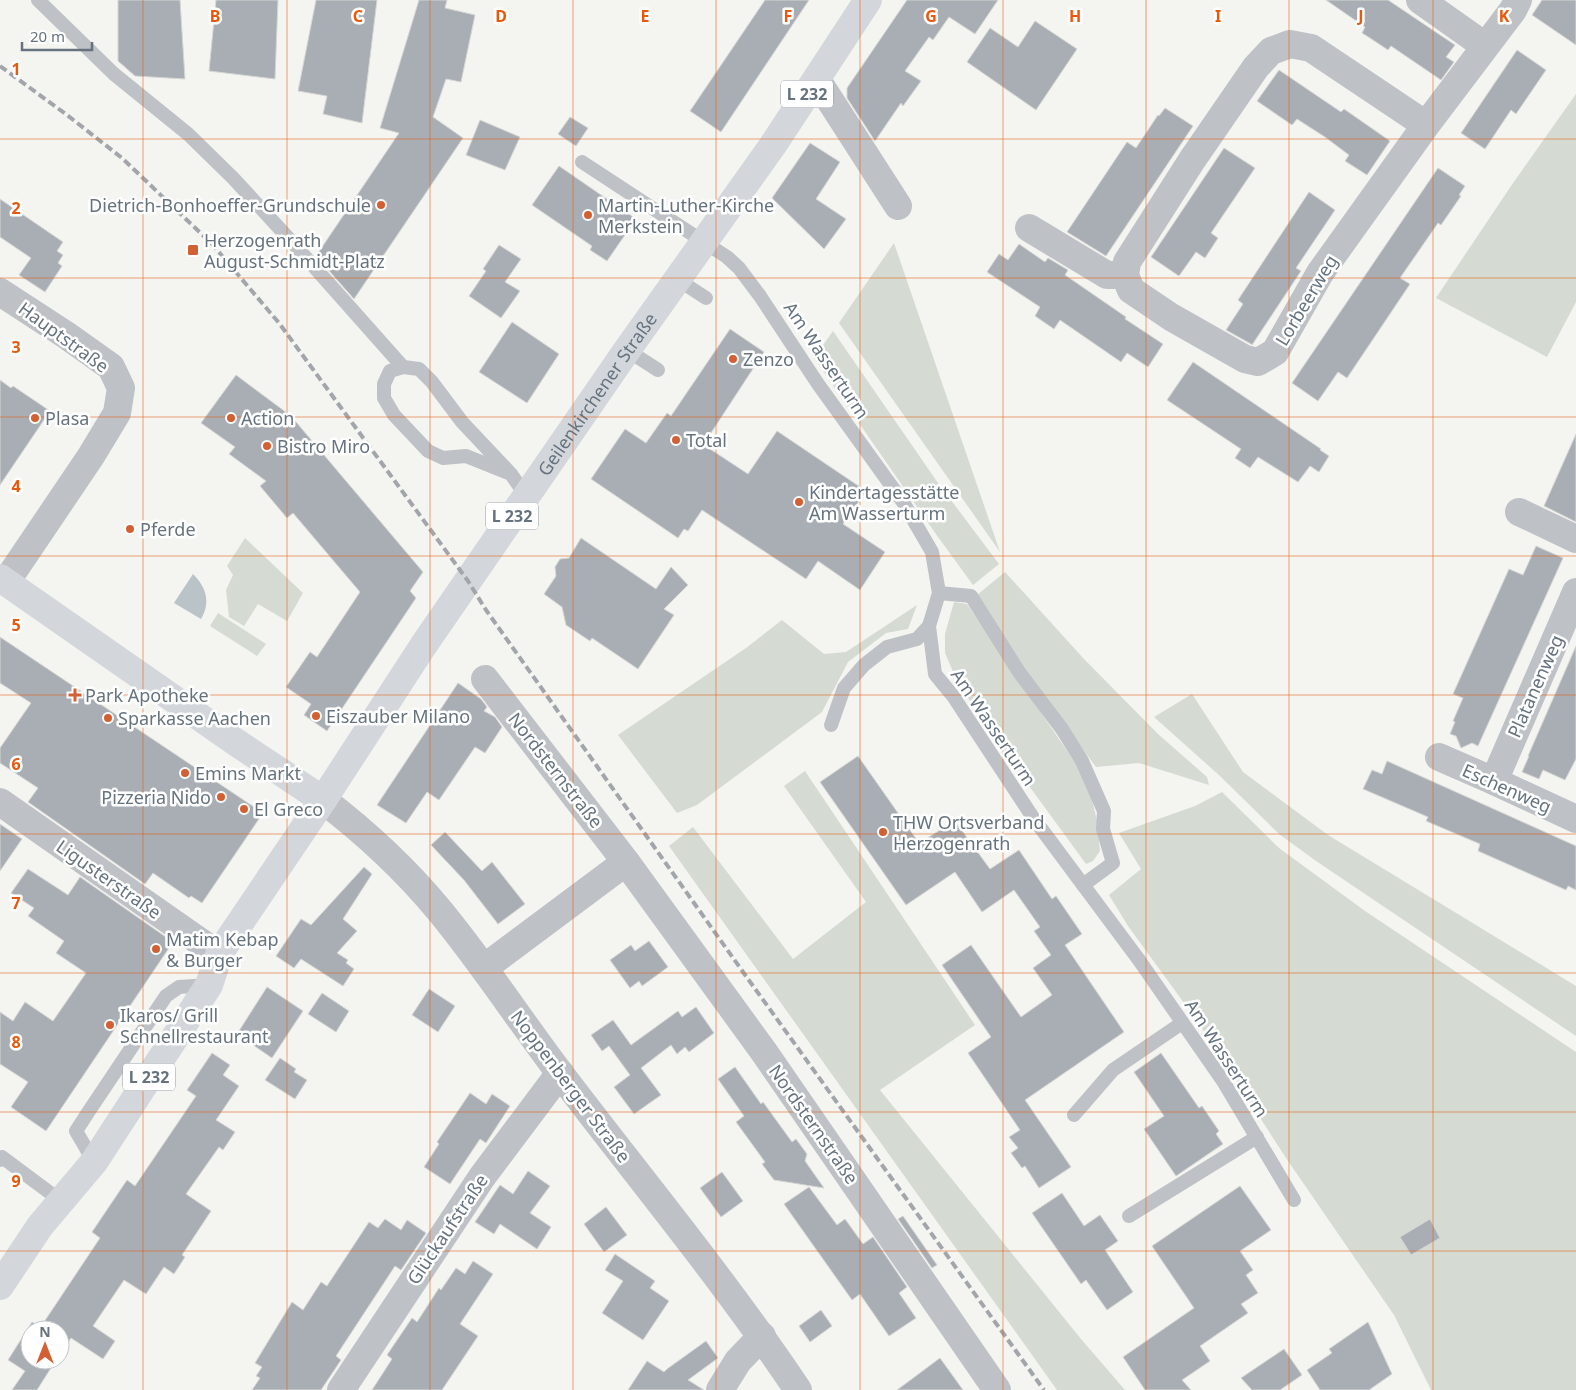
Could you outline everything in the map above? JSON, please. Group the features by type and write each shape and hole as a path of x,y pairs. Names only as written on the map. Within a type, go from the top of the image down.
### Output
{"main road":[{"name":"Geilenkirchener Straße","path":"0,1286 40,1226 94,1162 209,985 220,955 394,690 519,485 627,350 773,145 868,0"},
{"path":"3,580 236,743 323,800"}],"street":[{"path":"1420,0 1485,46"},
{"name":"Lorbeerweg","path":"1124,275 1131,290 1171,317 1246,359 1258,362 1275,352 1320,273 1426,124 1513,10 1518,0"},
{"path":"1029,228 1108,275 1124,275 1126,262 1192,160 1256,68 1271,51 1290,44 1311,48 1426,124"},
{"path":"817,80 898,206"},
{"name":"Hauptstraße","path":"0,292 111,367 121,388 117,412 91,456 3,580"},
{"path":"1519,512 1576,539"},
{"name":"Platanenweg","path":"1494,781 1576,592"},
{"name":"Nordsternstraße","path":"485,679 626,862 764,1052 997,1390"},
{"name":"Eschenweg","path":"1438,757 1576,819"},
{"name":"Noppenberger Straße","path":"323,800 358,826 438,909 484,968 560,1074 762,1336 798,1390"},
{"name":"Ligusterstraße","path":"0,802 220,955"},
{"path":"484,968 626,862"},
{"name":"Glückaufstraße","path":"341,1390 482,1177 560,1074"},
{"path":"720,1390 738,1361 762,1336"}],"lane":[{"path":"38,0 114,74 188,134 226,172 292,242 403,367"},
{"name":"Am Wasserturm","path":"582,162 727,257 739,268 760,296 818,384 903,502 932,552 939,593 929,626 935,674 954,696 1034,819 1139,960 1223,1081 1294,1200"},
{"path":"677,279 706,298"},
{"path":"627,350 658,370"},
{"path":"403,367 420,369 462,422 519,485 466,456 443,458 428,451 394,415 384,398 384,384 390,371 403,367"},
{"path":"939,593 971,596 1019,672 1062,729 1082,761 1104,811 1102,829 1113,863 1082,885"},
{"path":"831,725 844,688 864,665 887,647 917,639 929,626"},
{"path":"1074,1115 1113,1070 1182,1023"},
{"path":"1129,1216 1257,1137"},
{"path":"0,1160 2,1157 62,1201"}],"shaded area":[{"path":"1576,94 1576,302 1547,357 1436,298 1511,186"},
{"path":"894,243 1000,552 839,323"},
{"path":"833,331 938,483 999,564 973,585 814,358"},
{"path":"245,538 303,593 287,621 258,604 244,626 229,617 226,590 233,575 227,566"},
{"path":"1005,572 1084,659 1158,734 1207,777 1209,785 1139,763 1096,767 1015,658 977,595"},
{"path":"193,574 201,584 206,595 206,607 201,619 174,603"},
{"path":"954,602 967,604 1076,764 1091,795 1097,821 1100,851 1093,861 1086,864 997,742 958,683 945,653 945,634"},
{"path":"917,605 908,629 886,633 848,662 822,712 697,805 677,813 618,735 746,648 782,620 824,654 846,652"},
{"path":"218,613 266,644 257,656 210,626"},
{"path":"1192,694 1243,772 1328,835 1576,986 1576,1036 1316,861 1279,834 1220,776 1154,717"},
{"path":"805,771 975,1025 880,1090 1081,1339 1125,1390 1057,1390 669,846 693,827 793,959 866,902 784,786"},
{"path":"1222,792 1279,848 1365,911 1576,1052 1576,1390 1431,1390 1394,1315 1286,1158 1200,1025 1128,926 1109,895 1141,869 1119,833 1195,806"}],"building":[{"path":"118,0 180,0 185,79 135,76 118,61"},
{"path":"216,0 278,0 275,79 209,71"},
{"path":"316,0 377,0 362,123 323,114 327,96 298,91"},
{"path":"419,0 447,0 445,8 475,15 461,82 446,79 433,117 463,138 354,299 316,256 399,133 380,128"},
{"path":"765,0 809,0 721,132 690,111"},
{"path":"907,0 998,0 975,34 949,17 933,40 929,37 905,71 921,81 903,106 901,103 875,141 847,98 847,88"},
{"path":"1326,0 1388,0 1455,45 1446,57 1454,62 1441,80 1391,46 1388,50 1362,33 1365,27"},
{"path":"1542,0 1576,0 1576,45 1532,15"},
{"path":"1035,21 1077,49 1036,110 967,62 990,28 1018,47"},
{"path":"1517,50 1546,70 1516,114 1511,110 1485,149 1461,133"},
{"path":"1279,70 1341,112 1344,109 1390,141 1367,175 1345,161 1349,155 1325,137 1297,119 1292,125 1257,101"},
{"path":"1165,108 1193,126 1106,256 1067,232 1127,142 1136,148 1158,115"},
{"path":"570,117 588,128 576,146 558,134"},
{"path":"480,120 520,137 505,170 466,155"},
{"path":"810,143 840,162 816,199 846,219 824,249 772,198"},
{"path":"1224,148 1255,168 1211,233 1218,238 1205,258 1196,252 1179,276 1151,257"},
{"name":"Martin-Luther-Kirche Merkstein","path":"559,166 636,219 607,261 590,250 592,246 532,205"},
{"path":"1438,168 1465,186 1459,195 1461,196 1441,225 1438,223 1400,278 1410,284 1347,378 1338,372 1318,401 1292,383"},
{"path":"1309,192 1335,210 1296,268 1301,271 1252,345 1226,330 1243,304 1238,300"},
{"path":"0,199 63,242 57,251 63,255 58,263 62,266 45,292 19,275 31,258 0,237"},
{"path":"1019,244 1045,262 1048,258 1068,270 1065,275 1163,344 1148,367 1127,353 1121,362 1060,320 1054,329 1035,316 1040,307 987,272 999,254 1008,260"},
{"path":"499,245 521,259 505,282 520,291 501,318 469,296 486,271 483,269"},
{"path":"512,322 559,354 527,403 479,372"},
{"path":"730,329 764,352 707,439 713,444 710,449 748,474 777,431 866,491 843,524 885,552 860,590 818,561 806,579 702,510 688,531 684,529 678,538 591,479 625,429 646,443 667,413 671,416"},
{"path":"1193,362 1321,449 1329,456 1319,472 1310,466 1298,482 1258,457 1250,468 1235,458 1241,449 1167,400"},
{"path":"236,375 291,416 423,572 410,591 416,598 327,731 304,715 311,704 286,687 310,652 317,657 360,592 293,513 287,518 260,486 266,481 229,454 235,447 201,423"},
{"path":"0,380 11,388 13,386 50,411 0,485"},
{"path":"1576,434 1576,522 1544,506"},
{"path":"581,538 656,589 671,567 688,585 664,609 674,615 638,669 592,638 590,641 566,625 562,607 544,594 556,576 555,567 560,559 569,558"},
{"path":"1536,546 1563,558 1478,746 1472,743 1461,748 1456,736 1450,734 1455,722 1453,721 1463,698 1453,694 1509,569 1523,575"},
{"path":"0,637 263,813 202,903 191,896 189,898 153,873 145,884 28,802 38,788 0,763 0,748 31,703 0,683"},
{"path":"1576,646 1576,759 1565,780 1543,770 1539,779 1522,772"},
{"path":"458,683 481,699 487,707 484,711 495,717 502,727 485,753 475,747 439,800 427,792 406,823 377,805"},
{"path":"858,756 919,843 955,821 990,869 1019,850 1052,899 1056,896 1082,934 1065,945 1124,1032 1025,1100 1071,1167 1039,1188 1025,1166 1022,1168 1011,1153 1018,1148 1009,1137 1020,1130 968,1053 991,1037 942,965 971,945 1021,1017 1052,995 1033,968 1051,955 1034,931 1040,927 1014,890 982,912 955,872 906,905 820,782"},
{"path":"1387,761 1576,846 1576,890 1568,886 1566,890 1478,851 1480,844 1426,821 1428,817 1363,789 1372,770 1382,774"},
{"path":"0,824 22,839 0,871"},
{"path":"445,832 482,871 492,862 525,904 498,924 464,880 431,845"},
{"path":"364,867 372,874 343,919 357,931 337,953 348,960 346,963 354,969 343,986 301,959 294,968 276,956 301,919 311,925"},
{"path":"28,869 68,895 80,877 173,942 46,1131 11,1107 28,1082 0,1064 0,1012 13,1021 25,1002 53,1021 86,973 56,953 64,941 28,916 34,908 11,893"},
{"path":"649,941 668,967 642,986 639,981 630,988 610,960 631,945 635,951"},
{"path":"267,987 303,1011 272,1058 237,1034"},
{"path":"429,989 455,1006 438,1032 412,1015"},
{"path":"322,993 349,1011 336,1032 308,1014"},
{"path":"696,1007 714,1033 689,1052 685,1047 677,1054 671,1045 641,1068 661,1095 634,1114 614,1087 630,1075 609,1046 602,1051 591,1035 613,1020 631,1045 678,1011 682,1017"},
{"path":"212,1053 230,1065 223,1075 239,1086 216,1120 235,1132 223,1150 219,1147 186,1194 211,1211 182,1255 185,1257 174,1274 164,1267 146,1294 124,1280 93,1326 115,1341 103,1359 71,1338 70,1340 70,1320 45,1320 100,1238 92,1232 127,1180 135,1186 196,1096 187,1090"},
{"path":"1161,1053 1199,1108 1202,1106 1219,1131 1216,1134 1223,1144 1176,1176 1144,1129 1164,1116 1134,1072"},
{"path":"280,1058 296,1069 294,1072 307,1080 295,1099 265,1080"},
{"path":"735,1067 761,1104 763,1102 792,1142 796,1139 807,1154 805,1161 824,1188 774,1180 762,1164 765,1162 736,1122 744,1116 718,1079"},
{"path":"470,1093 486,1104 492,1094 510,1106 486,1143 480,1139 450,1184 424,1167 439,1144 437,1142"},
{"path":"528,1171 550,1186 530,1213 551,1227 537,1249 500,1224 494,1234 475,1222 500,1185 513,1194"},
{"path":"722,1172 743,1201 721,1217 700,1188"},
{"path":"1240,1186 1271,1230 1240,1251 1253,1270 1246,1275 1258,1293 1241,1304 1248,1313 1200,1346 1210,1361 1182,1380 1191,1390 1145,1390 1123,1357 1194,1308 1152,1246"},
{"path":"809,1187 837,1225 845,1219 863,1244 873,1237 907,1287 899,1293 916,1318 889,1336 860,1294 852,1300 784,1204"},
{"path":"1062,1193 1084,1226 1100,1215 1118,1241 1105,1250 1133,1292 1107,1310 1086,1280 1081,1284 1032,1213"},
{"path":"606,1207 627,1235 604,1252 584,1224"},
{"path":"903,1216 937,1265 932,1268 898,1219"},
{"path":"385,1219 401,1230 407,1220 426,1233 401,1270 395,1266 336,1356 341,1360 321,1390 252,1390 260,1378 256,1376 262,1367 255,1363 292,1302 303,1310 321,1282 327,1286 369,1222 378,1228"},
{"path":"1430,1219 1440,1238 1411,1255 1400,1237"},
{"path":"615,1254 655,1281 650,1288 669,1301 643,1340 602,1313 623,1281 605,1270"},
{"path":"473,1261 493,1274 460,1324 478,1336 442,1390 372,1390 392,1359 387,1355 412,1318 417,1322 439,1288 441,1290 456,1268 465,1274"},
{"path":"821,1310 832,1326 810,1342 799,1326"},
{"path":"1368,1322 1392,1374 1369,1390 1320,1390 1307,1370 1332,1353 1329,1349"},
{"path":"20,1341 20,1368 8,1360"},
{"path":"706,1341 718,1358 688,1380 704,1390 628,1390 647,1361 664,1372"},
{"path":"1284,1349 1302,1375 1280,1390 1252,1390 1241,1378"},
{"path":"940,1358 963,1390 897,1390"},
{"path":"23,1370 50,1370 37,1390 12,1390 25,1371"}],"railway":[{"path":"0,66 122,158 212,244 279,323 468,581 486,610 743,972 1044,1390"}],"place":[{"name":"Dietrich-Bonhoeffer-Grundschule","path":"381,205"},
{"name":"Martin-Luther-Kirche Merkstein","path":"588,215"},
{"name":"Herzogenrath August-Schmidt-Platz","path":"193,250"},
{"name":"Zenzo","path":"733,359"},
{"name":"Plasa","path":"35,418"},
{"name":"Action","path":"231,418"},
{"name":"Total","path":"676,440"},
{"name":"Bistro Miro","path":"267,446"},
{"name":"Kindertagesstätte Am Wasserturm","path":"799,502"},
{"name":"Pferde","path":"130,529"},
{"name":"Park Apotheke","path":"75,695"},
{"name":"Eiszauber Milano","path":"316,716"},
{"name":"Sparkasse Aachen","path":"108,718"},
{"name":"Emins Markt","path":"185,773"},
{"name":"Pizzeria Nido","path":"221,797"},
{"name":"El Greco","path":"244,809"},
{"name":"THW Ortsverband Herzogenrath","path":"883,832"},
{"name":"Matim Kebap & Burger","path":"156,949"},
{"name":"Ikaros/ Grill Schnellrestaurant","path":"110,1025"}]}
